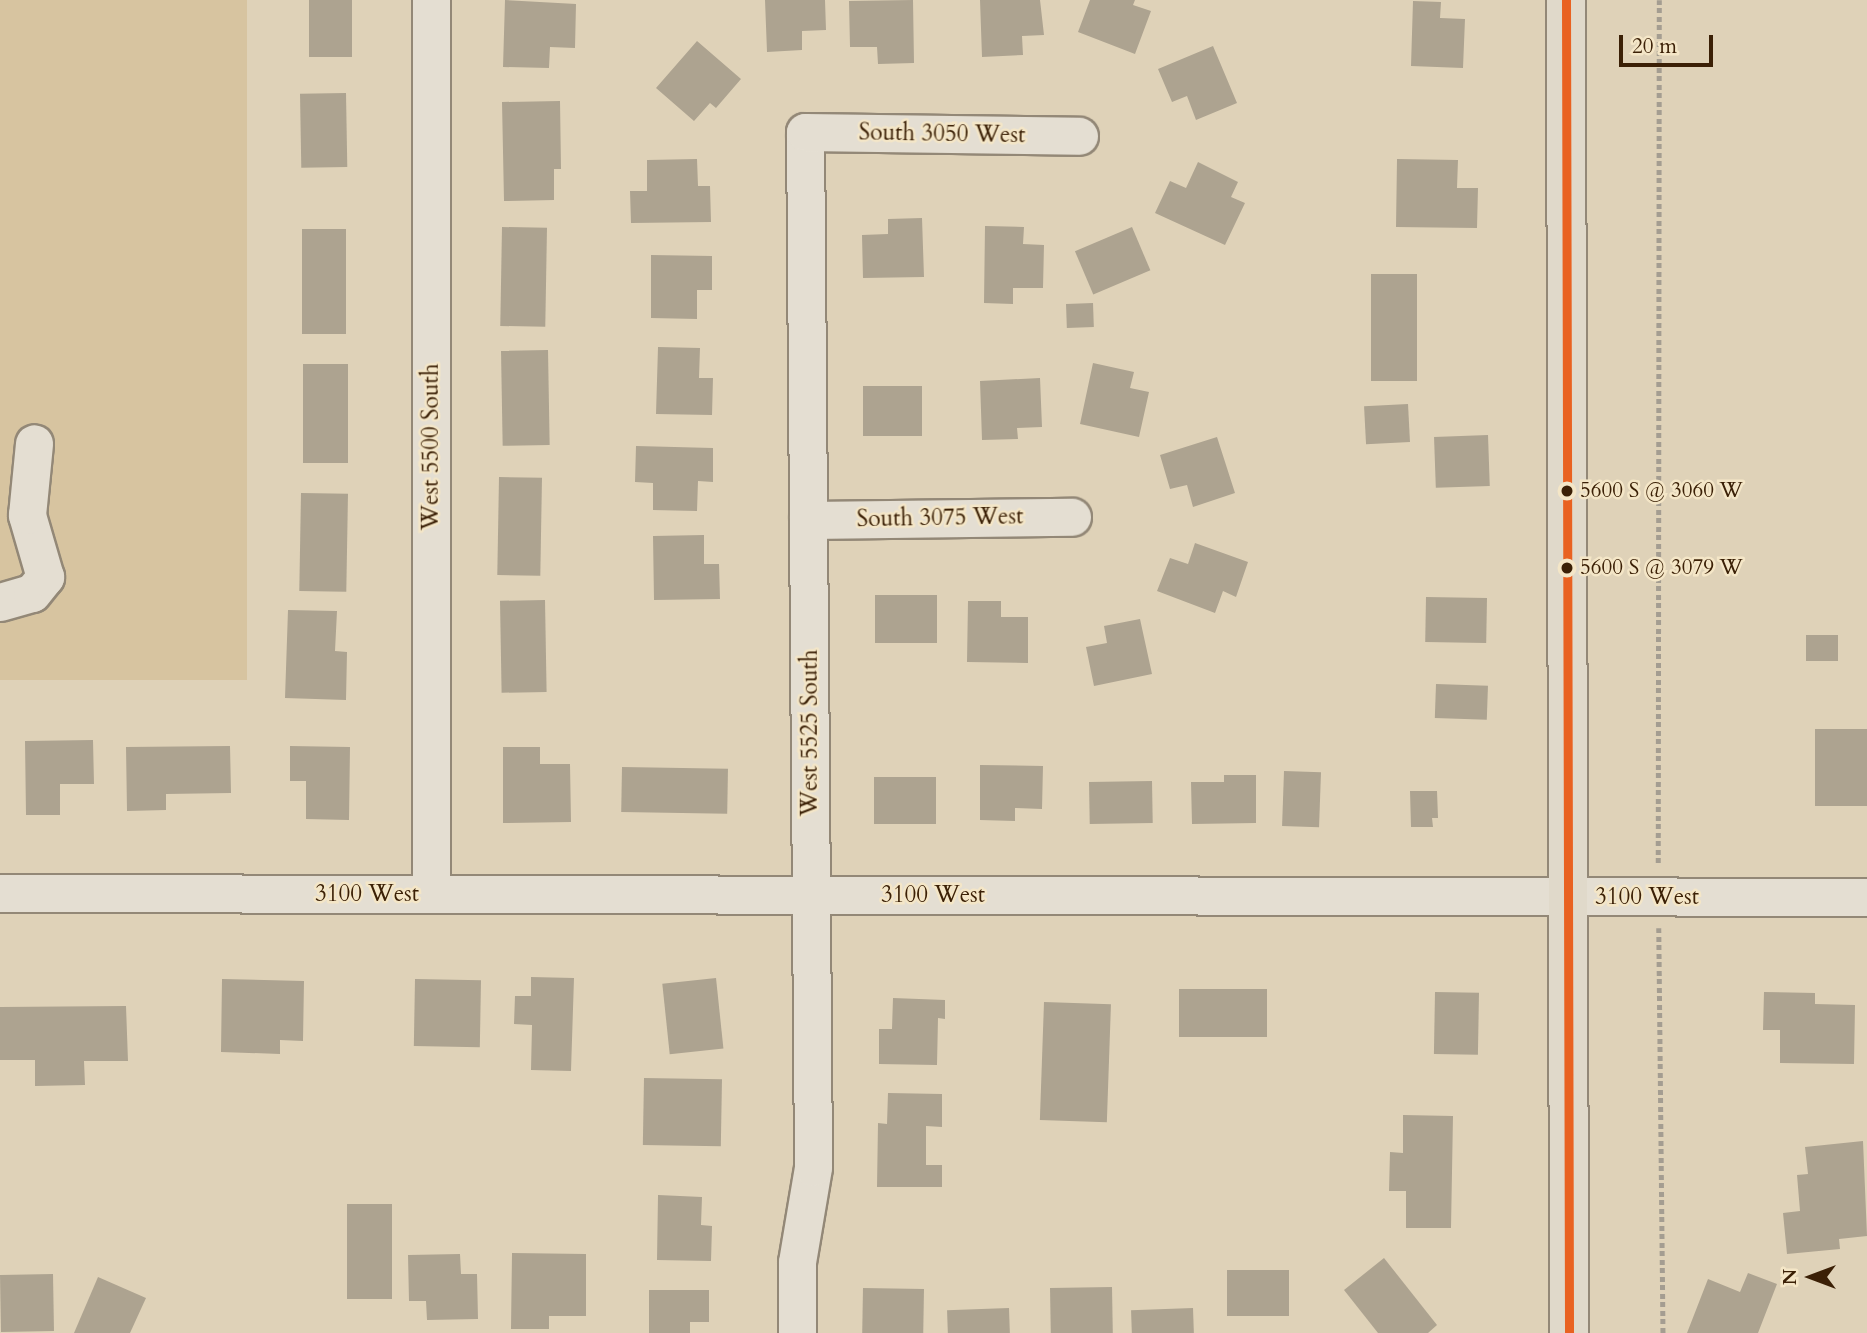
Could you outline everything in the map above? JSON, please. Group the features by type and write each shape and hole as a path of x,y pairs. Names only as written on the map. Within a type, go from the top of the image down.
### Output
{"main road":[{"path":"1566,0 1569,1333"}],"street":[{"name":"West 5500 South","path":"431,0 431,894"},
{"name":"South 3050 West","path":"805,132 1079,136"},
{"name":"West 5525 South","path":"797,1333 797,1262 813,1167 805,132"},
{"path":"0,602 32,593 45,577 27,515 34,443"},
{"name":"South 3075 West","path":"808,520 1072,517"},
{"name":"3100 West","path":"0,893 1867,897"}],"path":[{"path":"1659,0 1658,897 1662,1333"}],"shaded area":[{"path":"0,0 247,0 247,680 0,680"}],"building":[{"path":"309,0 352,0 352,57 309,57"},
{"path":"505,0 576,4 575,48 550,47 549,68 503,67"},
{"path":"765,0 825,0 826,30 802,31 802,50 767,52"},
{"path":"913,0 914,63 878,64 877,47 850,47 849,1"},
{"path":"980,0 1040,0 1044,35 1022,36 1023,55 982,57"},
{"path":"1090,0 1135,0 1133,5 1151,11 1135,54 1078,32"},
{"path":"1413,1 1441,2 1440,18 1465,19 1463,68 1411,66"},
{"path":"697,41 741,79 716,108 710,103 694,121 656,88"},
{"path":"1213,46 1237,103 1196,120 1187,96 1172,102 1158,69"},
{"path":"346,93 347,167 301,168 300,94"},
{"path":"560,101 561,169 554,169 554,200 504,201 502,102"},
{"path":"697,159 698,186 710,186 711,222 631,223 630,191 647,191 647,160"},
{"path":"1397,159 1458,160 1457,188 1478,188 1477,228 1396,227"},
{"path":"1198,162 1238,182 1231,197 1245,203 1225,245 1155,213 1170,181 1186,188"},
{"path":"922,218 924,277 863,278 862,235 888,234 888,219"},
{"path":"985,226 1024,227 1023,244 1044,245 1043,288 1013,288 1013,304 984,303"},
{"path":"502,227 547,228 545,327 500,326"},
{"path":"1132,227 1150,270 1093,294 1075,251"},
{"path":"302,229 346,229 346,334 302,334"},
{"path":"651,255 712,256 712,290 697,290 697,319 651,318"},
{"path":"1371,274 1417,274 1417,381 1371,381"},
{"path":"1093,303 1094,327 1067,328 1066,304"},
{"path":"658,347 700,348 699,378 713,378 712,415 656,414"},
{"path":"548,350 550,445 503,446 501,351"},
{"path":"1093,363 1134,372 1130,388 1149,392 1139,437 1080,424"},
{"path":"303,364 348,364 348,463 303,463"},
{"path":"1040,378 1042,427 1017,428 1018,439 982,440 980,381"},
{"path":"863,386 922,386 922,436 863,436"},
{"path":"1408,404 1410,442 1366,444 1364,406"},
{"path":"1488,435 1490,486 1436,488 1434,437"},
{"path":"1217,437 1235,493 1193,507 1187,485 1170,489 1160,455"},
{"path":"636,446 713,448 713,482 698,481 697,511 653,510 653,483 635,482"},
{"path":"499,477 542,478 540,576 497,575"},
{"path":"301,493 348,494 346,592 299,591"},
{"path":"704,535 704,564 719,564 720,599 654,600 653,536"},
{"path":"1195,543 1248,562 1236,597 1223,591 1215,613 1157,591 1170,558 1188,564"},
{"path":"875,595 937,595 937,643 875,643"},
{"path":"1426,597 1487,598 1486,643 1425,642"},
{"path":"545,600 547,692 502,693 500,601"},
{"path":"968,601 1001,601 1001,617 1028,617 1028,663 967,662"},
{"path":"288,610 337,611 335,651 347,652 346,700 285,698"},
{"path":"1140,619 1152,674 1094,686 1086,647 1107,643 1104,626"},
{"path":"1806,635 1838,635 1838,661 1806,661"},
{"path":"1436,684 1488,686 1487,720 1435,718"},
{"path":"1815,729 1867,729 1867,806 1815,806"},
{"path":"93,740 94,784 60,784 60,815 26,815 25,741"},
{"path":"230,746 231,793 166,794 166,810 127,811 126,747"},
{"path":"290,746 350,747 349,820 306,819 306,781 290,781"},
{"path":"503,747 540,747 540,764 570,764 571,822 503,823"},
{"path":"980,765 1043,766 1042,809 1015,808 1015,821 980,820"},
{"path":"622,767 728,769 727,814 621,812"},
{"path":"1284,771 1321,772 1319,827 1282,826"},
{"path":"1224,775 1256,775 1256,823 1192,824 1191,782 1224,782"},
{"path":"874,777 936,777 936,824 874,824"},
{"path":"1152,781 1153,823 1090,824 1089,782"},
{"path":"1410,791 1437,791 1438,818 1432,818 1433,827 1411,827"},
{"path":"531,977 574,978 571,1071 531,1070 532,1025 514,1024 515,996 531,996"},
{"path":"716,978 723,1049 670,1054 662,984"},
{"path":"222,979 304,981 303,1041 280,1040 280,1054 221,1052"},
{"path":"415,979 481,980 480,1047 414,1046"},
{"path":"1179,989 1267,989 1267,1037 1179,1037"},
{"path":"1435,992 1479,993 1478,1055 1434,1054"},
{"path":"1764,992 1815,993 1815,1004 1855,1005 1854,1064 1780,1063 1780,1030 1763,1030"},
{"path":"893,998 945,1000 945,1019 938,1018 937,1065 879,1064 879,1029 892,1029"},
{"path":"1044,1002 1111,1004 1107,1122 1040,1120"},
{"path":"126,1006 128,1061 84,1061 85,1085 35,1086 35,1060 0,1060 0,1007"},
{"path":"644,1078 722,1079 721,1146 643,1145"},
{"path":"888,1093 942,1094 942,1127 926,1126 926,1165 942,1165 942,1187 877,1187 878,1123 887,1124"},
{"path":"1403,1115 1453,1116 1451,1228 1406,1228 1406,1191 1389,1191 1390,1152 1403,1153"},
{"path":"1863,1141 1867,1236 1839,1239 1840,1249 1787,1254 1783,1213 1800,1211 1797,1175 1808,1174 1805,1147"},
{"path":"658,1195 702,1197 701,1225 712,1226 711,1261 657,1260"},
{"path":"347,1204 392,1204 392,1299 347,1299"},
{"path":"512,1253 586,1254 586,1316 549,1316 549,1329 511,1329"},
{"path":"460,1254 461,1274 477,1274 478,1319 427,1320 426,1301 409,1301 408,1255"},
{"path":"1384,1258 1437,1325 1428,1333 1378,1333 1344,1290"},
{"path":"1227,1270 1289,1270 1289,1316 1227,1316"},
{"path":"1748,1273 1777,1284 1758,1333 1687,1333 1708,1279 1740,1292"},
{"path":"53,1274 54,1331 1,1332 0,1275"},
{"path":"98,1277 146,1298 130,1333 74,1333"},
{"path":"1112,1287 1113,1333 1051,1333 1050,1288"},
{"path":"863,1288 924,1289 923,1333 862,1333"},
{"path":"649,1290 709,1290 709,1322 690,1322 690,1333 649,1333"},
{"path":"1009,1308 1010,1333 948,1333 947,1310"},
{"path":"1193,1308 1194,1333 1132,1333 1131,1310"}],"transit line":[{"path":"1566,0 1569,1333"}],"place":[{"name":"5600 S @ 3060 W","path":"1567,491"},
{"name":"5600 S @ 3079 W","path":"1567,568"}]}
